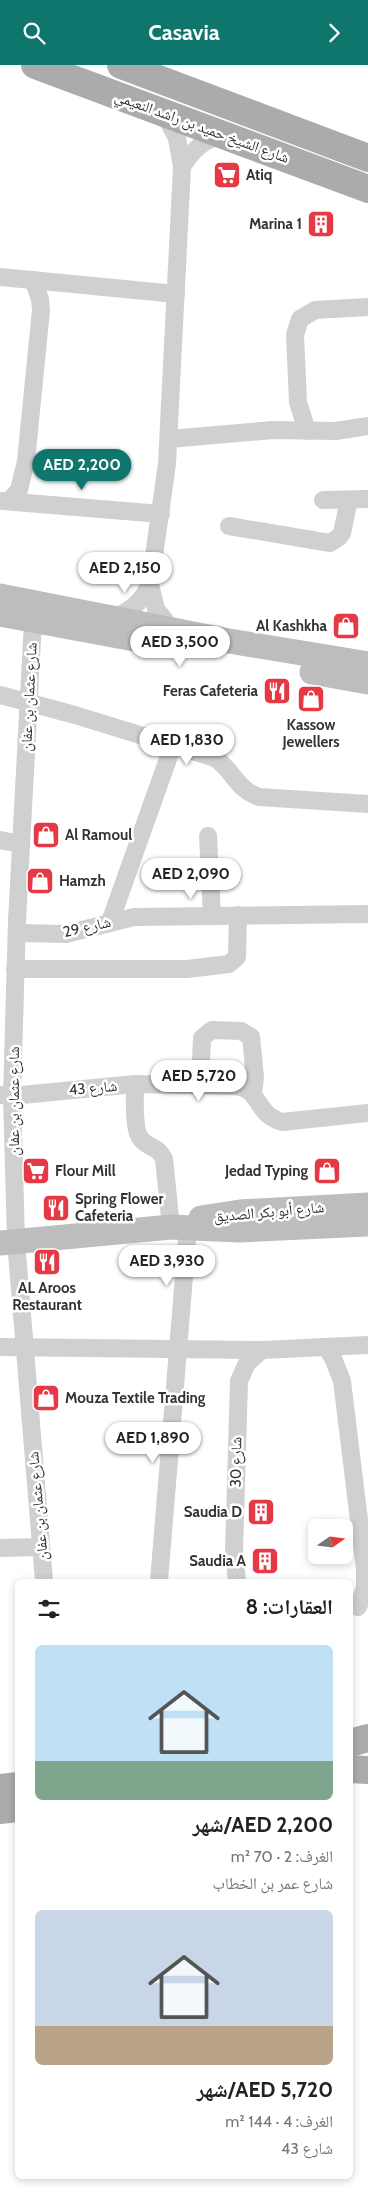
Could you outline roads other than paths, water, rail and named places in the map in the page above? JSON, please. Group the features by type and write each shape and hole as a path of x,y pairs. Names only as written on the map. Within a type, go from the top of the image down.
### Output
{"main road":[{"name":"شارع الشيخ حميد بن راشد النعيمي","path":"35,65 368,189"},
{"name":"شارع الشيخ حميد بن راشد النعيمي","path":"121,65 368,158"},
{"path":"353,1742 368,1738"},
{"path":"353,1769 368,1770"},
{"path":"0,1789 15,1786"},
{"path":"0,1810 15,1808"}],"street":[{"path":"163,112 177,138 182,167 169,439 161,515 150,584 156,609 172,629"},
{"path":"182,167 194,149 212,137 222,134"},
{"path":"0,277 176,295"},
{"path":"4,501 19,489 26,461 41,310 40,299 33,280"},
{"path":"307,431 298,403 296,327 307,313 315,310 368,307"},
{"path":"169,439 273,430 336,431 368,426"},
{"path":"323,500 349,501 368,499"},
{"path":"4,501 161,515"},
{"path":"229,526 330,543 335,541 342,533 349,501"},
{"path":"114,618 136,605 150,584"},
{"path":"0,596 172,629 228,649 368,682"},
{"path":"0,614 33,621 228,649 368,663"},
{"name":"شارع عثمان بن عفان","path":"33,621 15,969 6,1095 8,1242 25,1346 44,1579"},
{"path":"0,695 215,758 228,770 238,784 251,794 259,797 368,804"},
{"path":"110,922 173,745"},
{"path":"208,836 212,916"},
{"path":"0,840 21,845"},
{"name":"شارع 29","path":"16,933 66,933 134,917 368,914"},
{"path":"15,969 169,970 229,964 237,957 238,915"},
{"path":"200,1085 202,1038 212,1029 241,1031 248,1034 252,1041 255,1077 253,1093 266,1113 273,1119 282,1121 368,1113"},
{"path":"135,1084 137,1133 143,1142 155,1147 164,1159 180,1228 179,1349 159,1579"},
{"name":"شارع 43","path":"6,1095 135,1084 241,1086 253,1093"},
{"name":"شارع أبو بكر الصديق","path":"8,1242 180,1228 205,1217 240,1212 365,1215"},
{"path":"0,1347 262,1350 368,1345"},
{"path":"327,1348 342,1381 365,1569 365,1588 359,1607"},
{"name":"شارع 30","path":"237,1579 234,1552 239,1381 247,1363 262,1350"},
{"path":"0,1548 41,1547"}],"place":[{"name":"Atiq","path":"227,175"},
{"name":"Marina 1","path":"321,224"},
{"name":"Al Kashkha","path":"346,626"},
{"name":"Feras Cafeteria","path":"277,691"},
{"name":"Kassow Jewellers","path":"311,699"},
{"name":"Al Ramoul","path":"46,835"},
{"name":"Hamzh","path":"40,881"},
{"name":"Flour Mill","path":"36,1171"},
{"name":"Jedad Typing","path":"327,1171"},
{"name":"Spring Flower Cafeteria","path":"56,1208"},
{"name":"AL Aroos Restaurant","path":"47,1262"},
{"name":"Mouza Textile Trading","path":"46,1398"},
{"name":"Saudia D","path":"261,1512"},
{"name":"Saudia A","path":"265,1561"}]}
